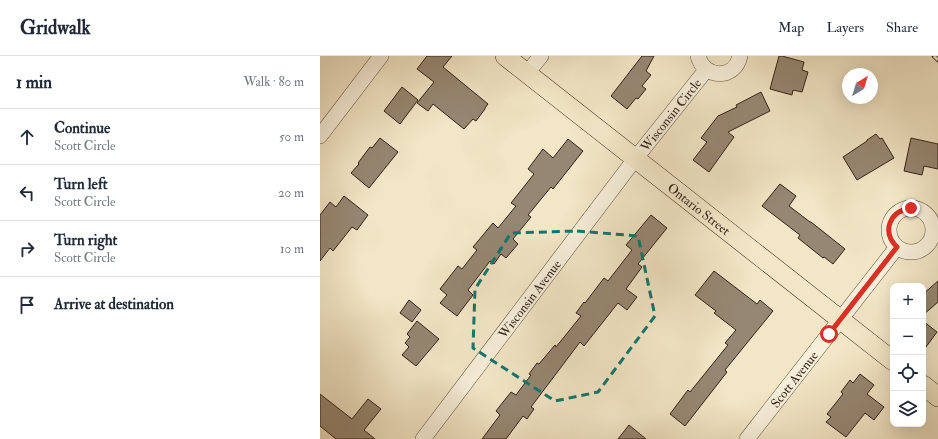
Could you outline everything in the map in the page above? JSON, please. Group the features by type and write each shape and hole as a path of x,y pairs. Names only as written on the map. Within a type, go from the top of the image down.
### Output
{"main road":[{"name":"Ontario Street","path":"505,56 890,359"},
{"path":"926,387 938,397"}],"street":[{"path":"320,136 381,56"},
{"path":"527,73 541,56"},
{"name":"Wisconsin Circle","path":"698,56 701,64 706,70 719,74 732,70 737,65 740,56"},
{"name":"Wisconsin Circle","path":"635,159 706,70"},
{"name":"Wisconsin Avenue","path":"423,439 635,159"},
{"name":"Scott Avenue","path":"747,439 897,247"}],"highlighted area":[{"path":"577,231 638,236 655,316 598,392 555,401 473,348 475,289 511,233"}],"building":[{"path":"427,56 452,56 443,67 488,104 476,121 473,119 464,129 433,104 428,111 417,103 434,82 417,69"},
{"path":"642,56 654,56 646,71 651,75 642,86 646,89 627,109 611,96"},
{"path":"779,56 804,62 802,70 808,72 802,92 793,90 792,95 770,89"},
{"path":"402,87 418,100 400,124 384,111"},
{"path":"761,92 770,111 728,132 734,137 709,172 693,160 707,142 701,138 718,116 737,107 736,105"},
{"path":"876,134 880,139 882,138 894,158 857,180 843,157"},
{"path":"380,138 398,152 369,188 351,173 370,147 372,148"},
{"path":"911,138 938,144 938,169 924,166 922,175 904,171"},
{"path":"568,139 583,151 553,189 551,187 528,215 531,217 513,239 518,244 506,258 501,254 494,264 490,261 468,290 473,295 457,316 440,303 447,295 440,289 458,266 462,269 477,250 473,247 493,223 498,228 516,206 511,203 534,174 528,169 543,149 553,158"},
{"path":"780,184 796,196 789,206 845,249 833,264 798,238 800,235 762,206"},
{"path":"344,196 368,215 357,230 352,227 333,251 330,248 320,261 320,215 330,202 336,207"},
{"path":"651,215 667,228 638,264 642,267 626,289 637,297 627,310 618,303 584,346 580,342 531,407 534,409 527,419 523,416 506,439 482,439 500,415 496,411 511,392 516,395 531,375 529,374 537,363 539,364 555,345 556,347 581,316 576,313 584,302 585,303 604,278 608,281 632,250 626,245"},
{"path":"714,271 757,304 760,300 773,311 725,370 727,372 685,426 670,414 688,390 690,392 728,345 725,343 736,330 714,313 716,311 695,295"},
{"path":"938,281 938,302 926,312 926,291"},
{"path":"409,300 421,310 412,322 400,313"},
{"path":"417,321 439,339 416,366 402,355 409,347 405,343 410,337 407,334"},
{"path":"926,323 937,332 926,347"},
{"path":"860,374 874,385 867,394 884,407 874,420 865,413 846,437 826,422 831,417 827,414 843,394 841,392 850,380 853,383"},
{"path":"320,394 352,419 368,399 381,409 364,430 375,439 336,439 320,426"},
{"path":"629,425 646,439 618,439"}],"railway":[{"path":"934,56 938,60"}],"route":[{"path":"829,334 897,247 893,243 888,230 893,217 898,212 911,208"}]}
